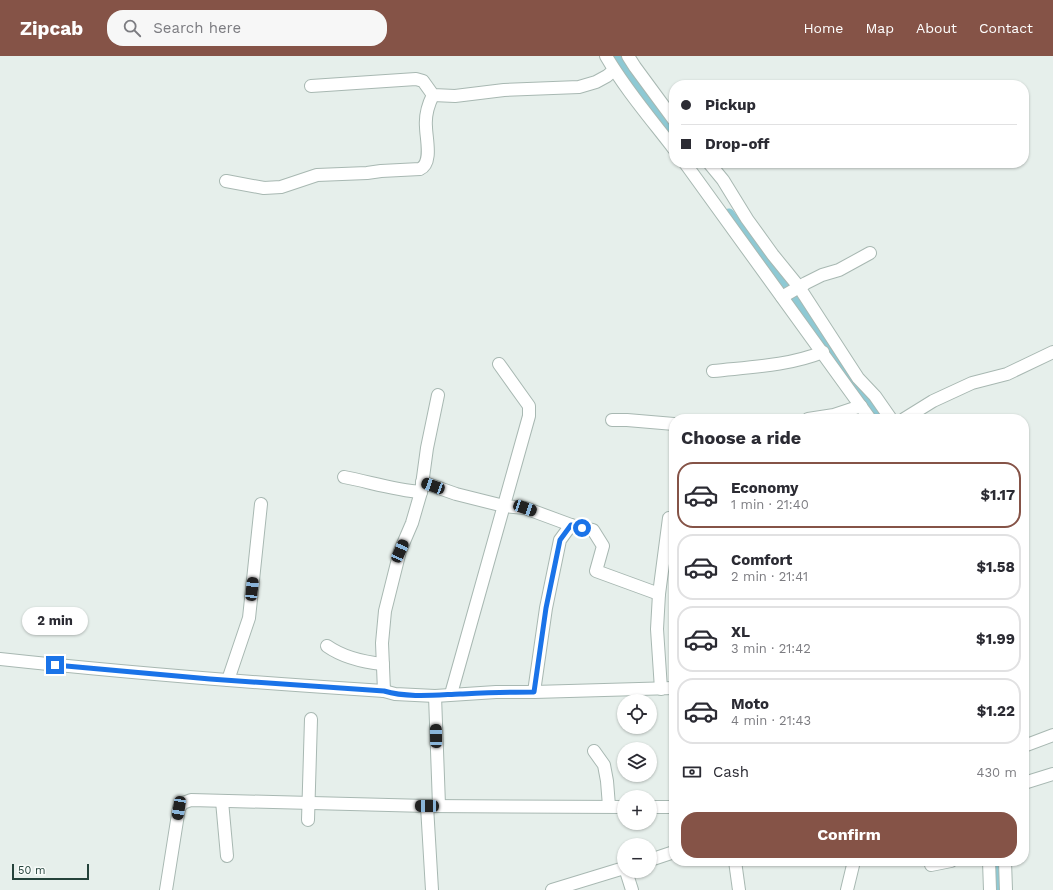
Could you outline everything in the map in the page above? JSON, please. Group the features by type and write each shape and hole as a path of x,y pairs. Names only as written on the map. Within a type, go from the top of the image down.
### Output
{"street":[{"path":"606,56 614,70 669,142"},
{"path":"628,56 669,113"},
{"path":"433,95 455,96 504,90 578,87 596,82 614,70"},
{"path":"311,86 416,79 423,81 433,95"},
{"path":"226,181 264,188 281,187 316,175 420,169 426,164 428,147 426,125 428,104 433,95"},
{"path":"689,168 858,378 875,396 888,414"},
{"path":"713,168 723,180 747,219 773,255 790,292 822,352 867,414"},
{"path":"790,292 822,275 839,270 870,253"},
{"path":"713,371 768,366 822,352"},
{"path":"912,414 933,401 972,383 1007,374 1053,352"},
{"path":"451,694 529,416 529,406 499,364"},
{"path":"384,691 382,643 385,611 400,551 412,523 422,487 427,448 438,395"},
{"path":"842,414 861,406"},
{"path":"612,420 669,424"},
{"path":"344,477 373,482 403,491 422,487 504,506 525,508 571,525 593,530 603,546 596,571 659,594"},
{"path":"228,680 249,618 261,504"},
{"path":"661,688 657,629 659,594 668,518"},
{"path":"534,692 546,608 560,540 571,525"},
{"path":"327,646 335,652 359,661 383,664"},
{"path":"0,659 83,668 384,691 436,703 451,694 669,688"},
{"path":"432,890 436,703"},
{"path":"308,820 311,719"},
{"path":"1029,744 1053,735"},
{"path":"594,751 604,765 609,806"},
{"path":"1029,781 1053,774"},
{"path":"166,890 179,808 183,802 191,800 433,805 617,806"},
{"path":"222,801 227,856"},
{"path":"657,807 669,807"},
{"path":"657,858 669,854"},
{"path":"736,866 739,890"},
{"path":"847,890 853,866"},
{"path":"989,866 990,890"},
{"path":"1005,866 1006,890"},
{"path":"552,890 617,870"},
{"path":"628,878 632,890"}],"waterway":[{"path":"617,56 642,96 669,132"},
{"path":"729,214 878,414"},
{"path":"999,866 1000,890"}],"route":[{"path":"55,665 210,679 384,691 395,694 435,696 496,692 534,692 546,608 560,540 571,525 582,528"}]}
